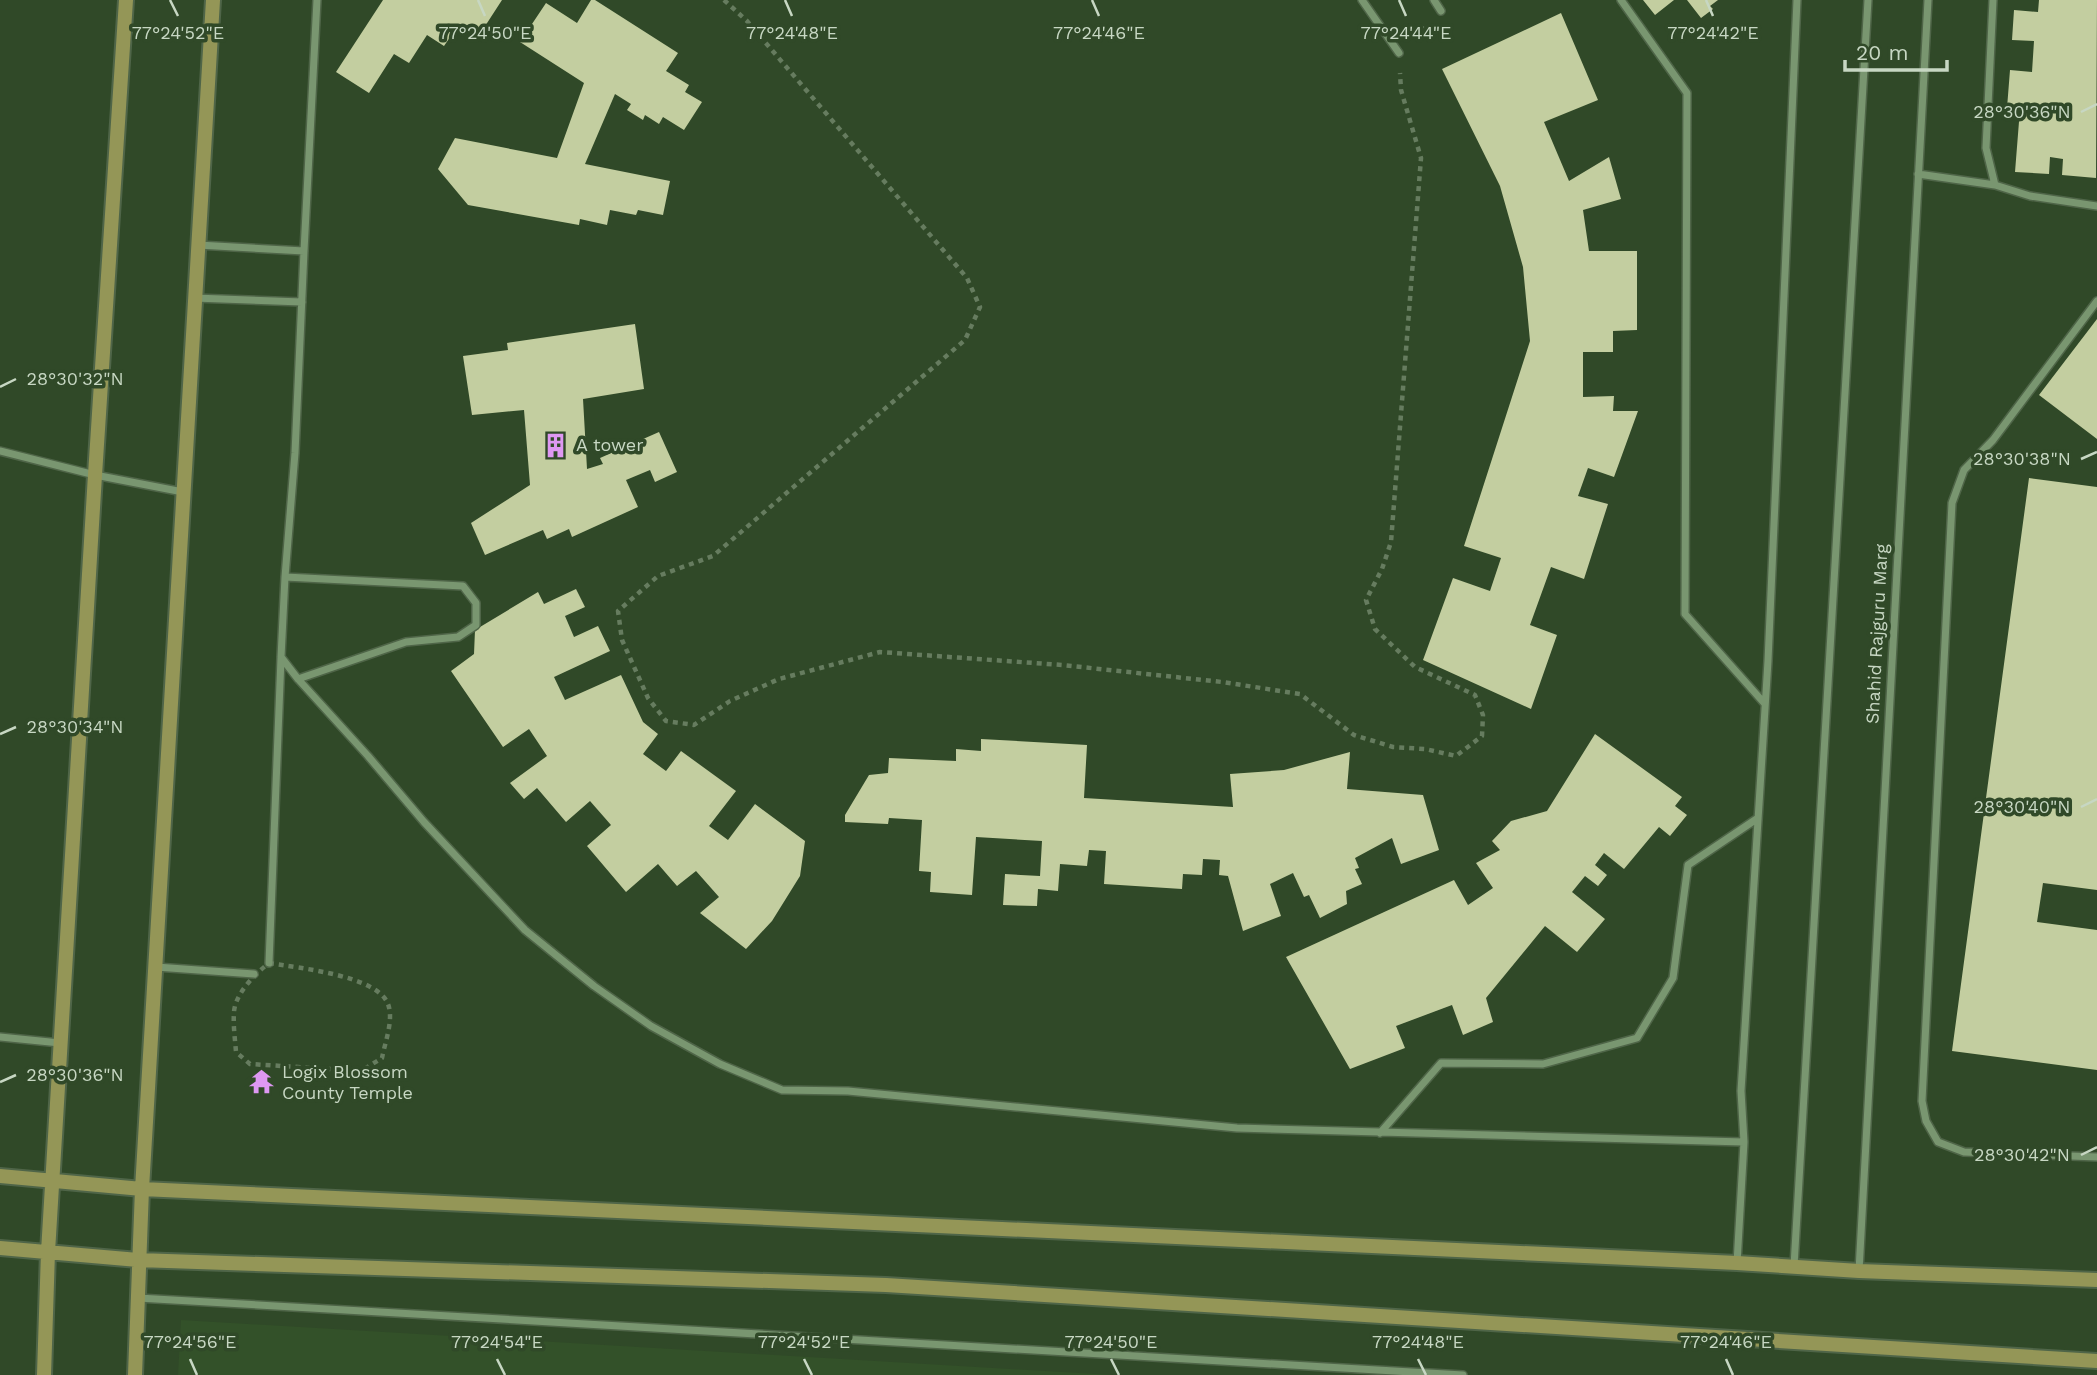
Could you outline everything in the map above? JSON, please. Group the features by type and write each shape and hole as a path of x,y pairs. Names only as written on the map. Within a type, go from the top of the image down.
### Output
{"street":[{"path":"44,1375 48,1252 126,0"},
{"path":"135,1375 142,1189 213,0"},
{"path":"269,963 281,657 295,453 317,0"},
{"path":"1362,0 1399,53"},
{"path":"1434,0 1441,10"},
{"path":"1622,0 1687,93 1685,614 1765,705"},
{"path":"1737,1263 1744,1142 1741,1091 1765,705 1797,0"},
{"path":"1794,1266 1868,0"},
{"name":"Shahid Rajguru Marg","path":"1859,1271 1928,0"},
{"path":"1993,0 1986,148 1995,185"},
{"path":"1918,174 1995,185 2030,196 2097,206"},
{"path":"197,245 304,251"},
{"path":"194,298 302,302"},
{"path":"2097,300 1993,440 1964,470 1952,503 1922,1101 1926,1121 1938,1142 1964,1152 2097,1157"},
{"path":"0,451 95,475 183,492"},
{"path":"285,577 463,586 476,603 476,625 458,637 406,642 298,678"},
{"path":"281,657 424,822 525,930 594,986 651,1026 720,1064 782,1090 848,1091 1237,1128 1744,1142"},
{"path":"1380,1133 1441,1063 1544,1064 1637,1038 1672,978 1688,865 1758,818"},
{"path":"155,967 254,974"},
{"path":"0,1037 61,1043"},
{"path":"0,1176 142,1189 2097,1280"},
{"path":"0,1248 138,1260 886,1285 2097,1361"},
{"path":"137,1298 1463,1375"}],"path":[{"path":"724,0 747,21 967,278 981,307 965,340 713,556 658,576 618,611 622,640 648,698 666,721 694,725 730,701 779,679 880,652 1062,665 1222,682 1300,694 1354,735 1393,747 1425,749 1456,756 1482,736 1483,715 1475,695 1415,667 1375,629 1366,600 1382,569 1391,542 1421,158 1401,90 1399,53 1427,20 1441,10"},
{"path":"254,974 233,1009 236,1052 250,1064 361,1072 383,1058 390,1015 388,1002 378,992 350,977 269,963"}],"shaded area":[{"path":"181,1320 1113,1375 178,1375"}],"building":[{"path":"383,0 502,0 478,37 459,24 444,46 427,35 409,63 394,54 369,93 336,72"},
{"path":"591,0 678,53 666,71 689,85 685,92 702,102 684,130 663,117 659,124 645,115 643,120 627,110 631,104 615,94 585,164 670,181 663,215 638,210 636,215 610,210 607,225 580,219 579,225 468,205 438,169 455,138 557,158 584,83 520,42 546,3 577,23"},
{"path":"1643,0 1674,0 1655,15"},
{"path":"1687,0 1718,0 1710,6 1713,9 1701,18"},
{"path":"2039,0 2097,0 2096,178 2062,175 2063,159 2050,157 2049,174 2015,172 2020,109 2007,108 2010,70 2032,72 2034,41 2012,40 2014,10 2038,12"},
{"path":"1561,13 1598,100 1544,122 1569,181 1609,157 1621,199 1583,210 1589,251 1637,251 1637,330 1613,331 1613,352 1583,352 1583,397 1614,396 1613,411 1638,411 1614,477 1588,468 1578,496 1608,504 1584,579 1551,567 1530,625 1557,635 1531,709 1423,660 1453,578 1490,591 1501,558 1464,546 1530,341 1523,267 1500,186 1442,69"},
{"path":"2097,319 2097,439 2039,395"},
{"name":"A tower","path":"635,324 644,389 583,399 587,469 603,464 600,458 659,432 677,472 655,482 650,470 626,480 638,507 572,537 569,529 547,539 543,530 485,555 471,523 530,485 524,410 472,415 463,356 508,350 507,343"},
{"path":"2029,478 2097,487 2097,890 2043,883 2037,922 2097,930 2097,1070 1952,1051"},
{"path":"576,589 585,607 565,616 574,637 598,626 610,651 554,677 565,700 621,675 643,722 658,734 643,754 666,771 681,751 736,791 709,826 728,840 755,804 805,841 800,876 772,921 746,949 700,913 719,897 696,871 677,886 658,864 626,892 587,846 611,825 590,801 566,822 537,788 524,799 510,783 547,756 529,729 503,747 451,671 474,654 475,630 538,592 544,604"},
{"path":"1595,734 1682,797 1675,806 1687,815 1670,836 1659,827 1624,869 1604,853 1595,865 1607,875 1598,886 1585,876 1572,892 1605,919 1577,952 1545,926 1486,998 1493,1022 1463,1035 1452,1005 1396,1026 1405,1048 1350,1069 1286,957 1454,880 1468,905 1493,888 1476,863 1500,850 1492,841 1511,821 1547,811"},
{"path":"981,739 1087,745 1084,798 1233,807 1230,774 1284,770 1350,752 1347,789 1423,795 1439,850 1401,864 1392,838 1355,858 1359,868 1355,869 1362,884 1346,891 1347,904 1320,918 1309,895 1304,897 1293,873 1270,884 1281,916 1243,931 1228,876 1219,875 1220,860 1203,859 1202,875 1183,874 1182,889 1104,884 1106,851 1089,850 1087,866 1060,864 1058,891 1038,889 1037,906 1003,905 1005,874 1040,876 1042,841 976,837 972,895 930,892 931,872 919,871 922,820 889,818 888,824 845,822 845,815 869,775 888,773 889,758 956,761 956,749 981,751"}],"place":[{"name":"A tower","path":"556,445"},
{"name":"Logix Blossom County Temple","path":"262,1082"}]}
